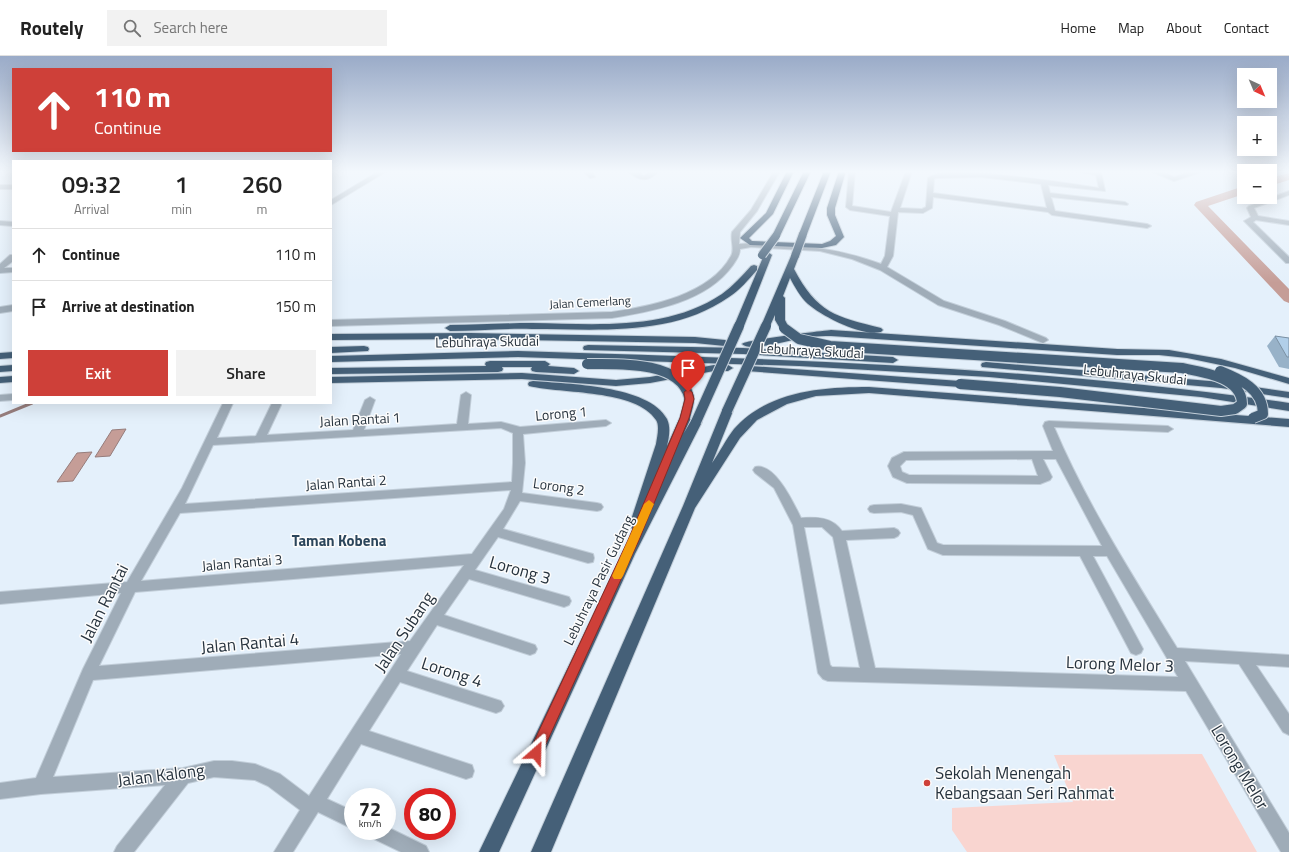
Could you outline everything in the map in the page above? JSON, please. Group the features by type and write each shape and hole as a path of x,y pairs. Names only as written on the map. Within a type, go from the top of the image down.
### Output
{"highway":[{"path":"771,208 768,214 747,234 744,238 746,241 750,243 822,246 833,243 840,237 831,215 831,208"},
{"path":"332,332 540,326 618,327 640,325 671,319 717,301 734,289 765,255 790,208"},
{"path":"541,852 689,506 727,410 780,293 813,208"},
{"name":"Lebuhraya Pasir Gudang","path":"489,852 690,420 739,326 765,255"},
{"path":"556,336 608,334 656,329 696,318 732,298 746,284 754,268"},
{"path":"790,269 804,294 826,312 856,325 875,330 1043,340 1178,354 1253,370 1289,381"},
{"path":"332,380 522,376 616,383 650,380 714,368 1060,392 1221,411 1235,408 1242,404 1241,395 1236,388 1221,379 1201,371 1163,366 830,346 799,339 784,328 780,320 780,293"},
{"path":"332,337 556,336 695,340 755,344 808,334 831,333 1118,352 1158,352"},
{"path":"689,506 739,431 766,408 784,400 805,394 830,391 869,390 992,398 1237,418 1253,418 1263,414 1264,407 1260,397 1244,382 1219,370 1205,367 1167,363 953,350 828,339 743,351"},
{"name":"Lebuhraya Skudai","path":"332,350 500,347 743,351 1007,367 1221,385 1289,395"},
{"name":"Lebuhraya Skudai","path":"332,359 518,354 800,363 989,374 1201,394 1289,407"},
{"path":"0,356 12,356"},
{"path":"332,371 546,369 619,375 642,373 700,363 732,361"},
{"path":"332,367 586,364 653,368 667,372 676,378 688,392 690,399 690,420"},
{"path":"0,369 12,368"},
{"path":"477,378 609,393 630,398 648,406 661,417 664,430 662,444 628,554"},
{"path":"0,380 12,379"},
{"path":"869,390 1289,423"}],"street":[{"name":"Jalan Cemerlang","path":"332,323 612,315 635,312 699,291 730,264 736,254 737,247 734,237 737,231 756,208"},
{"path":"852,208 895,212 927,210 929,208"},
{"path":"884,268 889,256 896,208"},
{"path":"1027,208 1147,226"},
{"path":"1250,208 1255,218"},
{"path":"1289,222 1255,218 1248,221 1289,261"},
{"path":"0,223 12,224"},
{"path":"737,247 750,246 820,249 854,257 884,268 941,303 1002,323 1043,340"},
{"path":"0,268 12,258"},
{"path":"0,271 12,270"},
{"path":"0,310 12,308"},
{"path":"462,427 466,395"},
{"path":"0,398 12,397"},
{"path":"357,434 370,400"},
{"path":"211,442 228,404"},
{"path":"260,439 276,405"},
{"name":"Lorong 1","path":"514,429 606,423"},
{"name":"Lorong Melor 3","path":"1168,428 1049,424 1060,455 1111,551 1190,684"},
{"name":"Jalan Rantai 1","path":"211,442 501,425 514,429"},
{"name":"Jalan Subang","path":"283,852 414,648 509,511 516,491 519,463 514,429"},
{"name":"Jalan Rantai","path":"41,786 88,674 131,587 177,508 211,442"},
{"path":"1035,454 1046,477 1040,480 907,479 897,474 894,466 896,461 904,456 1035,454 1060,455"},
{"path":"758,470 778,485 798,524 801,522 826,522 833,527 839,536 869,675"},
{"name":"Lorong 2","path":"516,491 597,507"},
{"name":"Jalan Rantai 2","path":"177,508 516,491"},
{"path":"874,509 901,508 917,511 932,546 942,550 1111,551"},
{"name":"Lorong Melor 3","path":"798,524 823,668 828,674 1190,684"},
{"path":"495,531 588,558"},
{"path":"839,536 894,533"},
{"path":"1084,551 1136,648"},
{"name":"Jalan Rantai 3","path":"0,598 475,559"},
{"name":"Lorong 3","path":"465,574 564,602"},
{"path":"434,618 530,649"},
{"name":"Jalan Rantai 4","path":"88,674 414,648"},
{"path":"1172,654 1289,661"},
{"path":"1243,658 1289,727"},
{"name":"Lorong 4","path":"397,674 496,706"},
{"name":"Lorong Melor","path":"1190,684 1289,849"},
{"path":"358,735 466,771"},
{"name":"Jalan Kalong","path":"0,791 41,786 183,776 214,769 232,769 255,772 274,780 313,805 344,817"},
{"path":"123,852 183,776"},
{"path":"395,840 420,852"}],"shaded area":[{"path":"126,429 110,456 95,457 112,430"},
{"path":"92,452 73,481 57,482 77,453"},
{"path":"1202,754 1257,852 967,852 952,830 952,808 1073,802 1054,755"}],"building":[{"path":"1275,336 1289,338 1289,357 1287,357"}],"waterway":[{"path":"1203,208 1289,298"},
{"path":"0,416 30,404"}],"slow traffic":[{"path":"617,576 649,504"}],"place":[{"name":"Sekolah Menengah Kebangsaan Seri Rahmat","path":"927,783"}],"district":[{"name":"Taman Kobena","path":"339,540"}],"route":[{"path":"536,753 634,540 685,418 690,399 688,392"}]}
